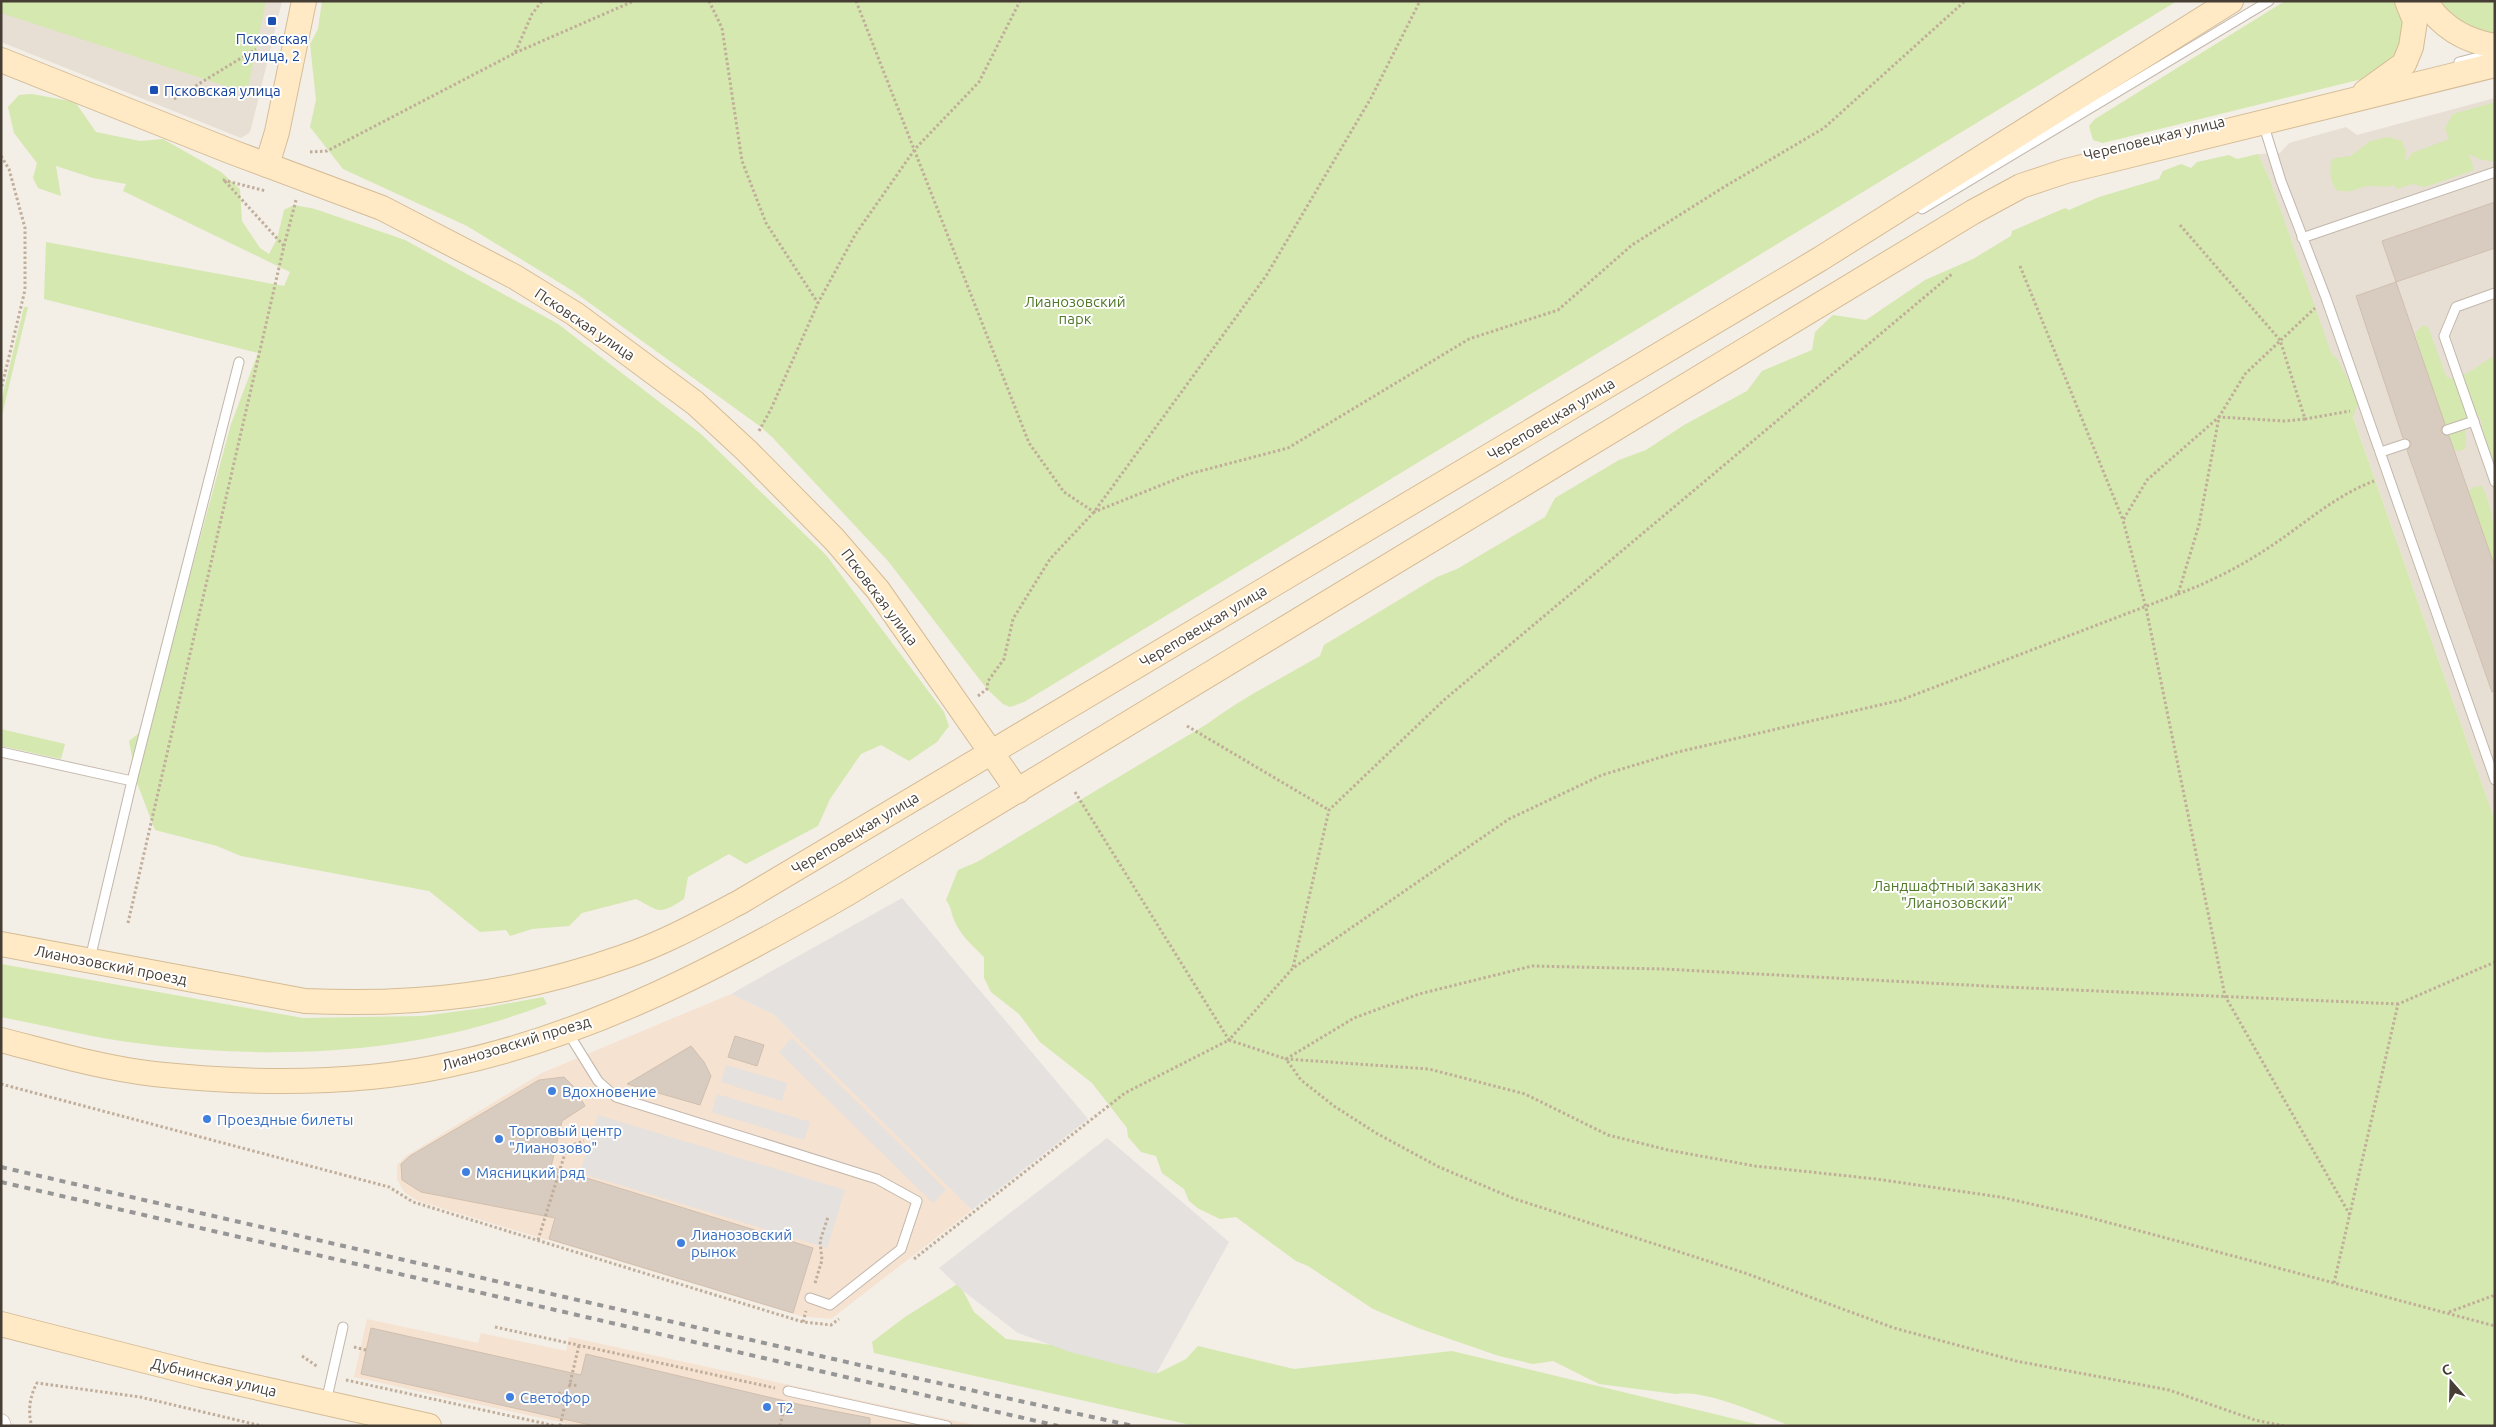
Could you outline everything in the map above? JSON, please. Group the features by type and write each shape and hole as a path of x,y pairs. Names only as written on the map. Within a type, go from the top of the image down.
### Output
{"main road":[{"path":"267,164 276,132 304,1"},
{"name":"Череповецкая улица","path":"576,972 625,957 683,931 740,902 1820,259 2231,1"},
{"path":"2350,96 2391,79 2404,64 2411,47 2415,20 2407,1"},
{"path":"2426,1 2444,24 2465,38 2495,46"},
{"name":"Псковская улица","path":"1,60 382,208 515,277 575,314 695,403 747,451 834,539 878,590 1018,791"},
{"name":"Череповецкая улица","path":"614,1013 685,982 761,943 1018,791 1973,212 2021,186 2066,171 2263,123 2350,96 2495,64"},
{"name":"Лианозовский проезд","path":"1,944 90,959 304,1001 354,1003 428,1001 512,988 576,972"},
{"name":"Лианозовский проезд","path":"1,1040 109,1067 153,1074 238,1081 310,1080 394,1074 448,1066 567,1030 614,1013"},
{"name":"Дубнинская улица","path":"2,1327 201,1375 428,1426"}],"lane":[{"path":"1916,212 2269,1"},
{"path":"2448,65 2495,53"},
{"path":"2263,123 2302,238 2326,298 2381,452 2495,780"},
{"name":"Череповецкая улица","path":"1844,290 1888,252 2009,181 2035,171"},
{"path":"2302,238 2495,172"},
{"name":"Череповецкая улица","path":"1820,259 1874,238"},
{"path":"2495,293 2456,307 2444,336 2495,482"},
{"path":"90,959 132,781 239,362"},
{"path":"2447,430 2474,421"},
{"path":"2381,452 2405,444"},
{"path":"1,752 132,781"},
{"path":"567,1030 598,1082 616,1097 876,1179 917,1201 902,1249 830,1304 810,1298"},
{"path":"326,1403 343,1327"},
{"path":"788,1391 947,1426"}],"path":[{"path":"514,53 532,14 542,1"},
{"path":"310,152 327,151 514,53 634,1"},
{"path":"709,1 722,28 742,161 766,223 818,303"},
{"path":"856,1 1029,443 1064,492 1094,512"},
{"path":"756,437 771,409 818,303 855,235 915,149 979,82 1020,1"},
{"path":"976,697 987,689 988,681 1004,659 1013,619 1050,559 1094,512 1266,276 1371,98 1420,1"},
{"path":"1094,512 1189,474 1288,448 1469,339 1558,310 1632,245 1724,187 1824,128 1965,1"},
{"path":"174,99 256,49"},
{"path":"1,156 9,168 25,228 25,290 1,390"},
{"path":"268,192 223,179 284,246"},
{"path":"128,923 296,200 287,197"},
{"path":"2180,225 2280,340 2305,419"},
{"path":"2020,266 2123,520 2146,608 2225,996 2350,1215"},
{"path":"1293,968 1329,810 1444,700 1952,274"},
{"path":"2123,520 2147,480 2219,417 2245,374 2326,298"},
{"path":"2219,417 2284,421 2365,409"},
{"path":"2178,594 2199,525 2219,417"},
{"path":"908,1264 1125,1093 1229,1040 1293,968 1509,819 1602,775 1678,752 1901,700 2146,608 2218,579 2278,542 2352,489 2388,475"},
{"path":"1187,726 1329,810"},
{"path":"1075,792 1229,1040 1286,1059 1429,1069 1525,1094 1608,1135 1668,1150 1755,1166 1876,1179 2000,1197 2080,1215 2495,1326"},
{"path":"1286,1059 1354,1018 1419,994 1532,966 1663,969 2398,1004 2495,962"},
{"path":"2334,1283 2398,1004"},
{"path":"1286,1059 1301,1080 1334,1106 1376,1133 1439,1167 1515,1199 1745,1273 1894,1328 2016,1361 2169,1390 2255,1420 2284,1426"},
{"path":"1,1084 389,1187 413,1202 802,1322 831,1325 847,1313"},
{"path":"538,1240 567,1147 584,1142"},
{"path":"802,1322 822,1260 820,1241 828,1217"},
{"path":"2448,1312 2495,1295"},
{"path":"495,1327 788,1391 780,1426"},
{"path":"302,1356 332,1377 558,1426 579,1345"},
{"path":"31,1424 29,1412 32,1391 37,1384 140,1397 262,1426"},
{"path":"569,1384 578,1386"},
{"path":"558,1393 567,1395"}],"shaded area":[{"path":"1,1 282,1 251,129 249,133 241,138 1,42"},
{"path":"2495,98 2495,821 2270,180 2258,154 2280,153 2289,143 2346,127 2357,135"},
{"path":"902,898 1088,1119 972,1210 773,1014 731,994"},
{"path":"731,994 773,1014 972,1210 831,1319 800,1316 418,1201 404,1192 397,1179 397,1165 406,1156 542,1073"},
{"path":"792,1038 946,1190 933,1203 779,1052"},
{"path":"726,1065 787,1083 782,1101 721,1082"},
{"path":"717,1094 810,1122 804,1140 712,1112"},
{"path":"598,1115 845,1190 827,1248 580,1173"},
{"path":"1107,1138 1229,1242 1156,1374 1070,1352 1018,1333 962,1290 939,1268"},
{"path":"367,1319 478,1343 481,1333 566,1351 569,1337 979,1426 578,1426 354,1377"}],"green space":[{"path":"1,1 266,1 247,93 1,13"},
{"name":"Лианозовский парк","path":"322,1 2177,1 1024,702 1010,707 1003,704 987,689 888,561 761,427 573,291 467,226 343,169 310,127 316,100 310,44 318,29"},
{"path":"2285,1 2397,1 2405,18 2397,57 2375,75 2358,80 2103,143 2093,140 2089,126 2095,119"},
{"path":"2435,1 2495,1 2495,38 2471,32"},
{"path":"32,94 75,102 96,132 140,141 163,139 221,172 240,189 242,221 260,248 269,254 277,239 284,210 294,205 315,209 405,240 558,324 701,434 826,555 944,712 949,726 937,742 909,761 881,745 861,754 830,799 818,826 746,864 729,854 688,877 684,899 669,908 664,910 655,909 636,899 582,913 569,926 532,929 510,936 506,930 480,932 429,891 241,856 217,846 155,830 137,783 129,741 152,723 156,701 231,424 258,353 44,299 46,242 284,286 290,272 123,191 126,184 93,178 56,166 61,196 38,188 33,178 37,163 14,133 8,107 19,95"},
{"path":"2495,102 2495,162 2479,159 2469,154 2474,170 2425,187 2413,184 2396,189 2395,185 2387,187 2371,186 2348,191 2336,190 2334,187 2331,161 2335,158 2351,156 2370,141 2388,137 2402,141 2406,152 2405,163 2412,153 2449,139 2445,128 2453,114"},
{"name":"Ландшафтный заказник \"Лианозовский\"","path":"2258,154 2270,180 2332,355 2336,357 2359,400 2353,417 2495,821 2495,1426 1791,1426 1733,1404 1702,1395 1676,1394 1599,1384 1553,1361 1533,1364 1499,1356 1418,1328 1373,1309 1308,1266 1296,1261 1236,1217 1220,1219 1199,1209 1189,1201 1184,1189 1162,1173 1156,1156 1141,1152 1128,1137 1127,1128 1092,1083 1040,1042 1019,1014 991,992 984,978 984,957 961,932 946,900 958,870 977,862 1207,724 1248,697 1320,656 1324,645 1437,577 1457,569 1545,517 1555,498 1619,460 1646,450 1684,425 1747,391 1762,371 1812,350 1815,332 1833,315 1866,320 1925,280 1973,259 2011,236 2012,231 2065,208 2069,210 2099,197 2159,179 2163,171 2181,164 2191,168 2197,162 2229,155 2237,159"},
{"path":"24,307 28,307 1,419 1,402"},
{"path":"2423,325 2428,327 2447,378 2466,374 2495,356 2495,473 2483,443 2482,423 2478,415 2472,413 2466,420 2465,449 2459,451 2450,448 2415,333"},
{"path":"2482,486 2492,518 2495,541 2495,576 2472,507 2469,491 2473,487"},
{"path":"1,729 65,744 61,759 1,746"},
{"path":"1,964 303,1018 422,1016 483,1008 543,997 547,1004 497,1021 445,1035 393,1044 340,1050 287,1052 180,1048 112,1040 1,1017"},
{"path":"959,1283 974,1312 1006,1339 1090,1350 1129,1365 1158,1373 1186,1359 1198,1346 1294,1369 1452,1351 1764,1426 1195,1426 874,1353 872,1342 905,1317"}],"building":[{"path":"2495,202 2495,248 2396,282 2382,241"},
{"path":"2396,282 2445,424 2441,428 2441,432 2449,436 2495,567 2495,691 2492,692 2407,450 2411,446 2411,442 2403,438 2356,296"},
{"path":"735,1036 764,1045 757,1066 728,1057"},
{"path":"691,1046 704,1062 711,1076 700,1105 627,1084"},
{"path":"564,1077 574,1087 585,1106 562,1121 551,1167 813,1248 793,1313 549,1239 555,1218 421,1192 402,1180 401,1164 410,1156 539,1080"},
{"path":"371,1328 581,1375 586,1354 802,1405 870,1418 870,1426 595,1426 361,1374"}],"railway":[{"path":"1,1167 916,1378 1133,1426"},
{"path":"1,1182 1058,1426"}],"place":[{"name":"Псковская улица, 2","path":"272,21"},
{"name":"Псковская улица","path":"154,90"},
{"name":"Вдохновение","path":"552,1091"},
{"name":"Проездные билеты","path":"207,1119"},
{"name":"Торговый центр \"Лианозово\"","path":"499,1139"},
{"name":"Мясницкий ряд","path":"466,1172"},
{"name":"Лианозовский рынок","path":"681,1243"},
{"name":"Светофор","path":"510,1397"},
{"name":"T2","path":"767,1407"}]}
